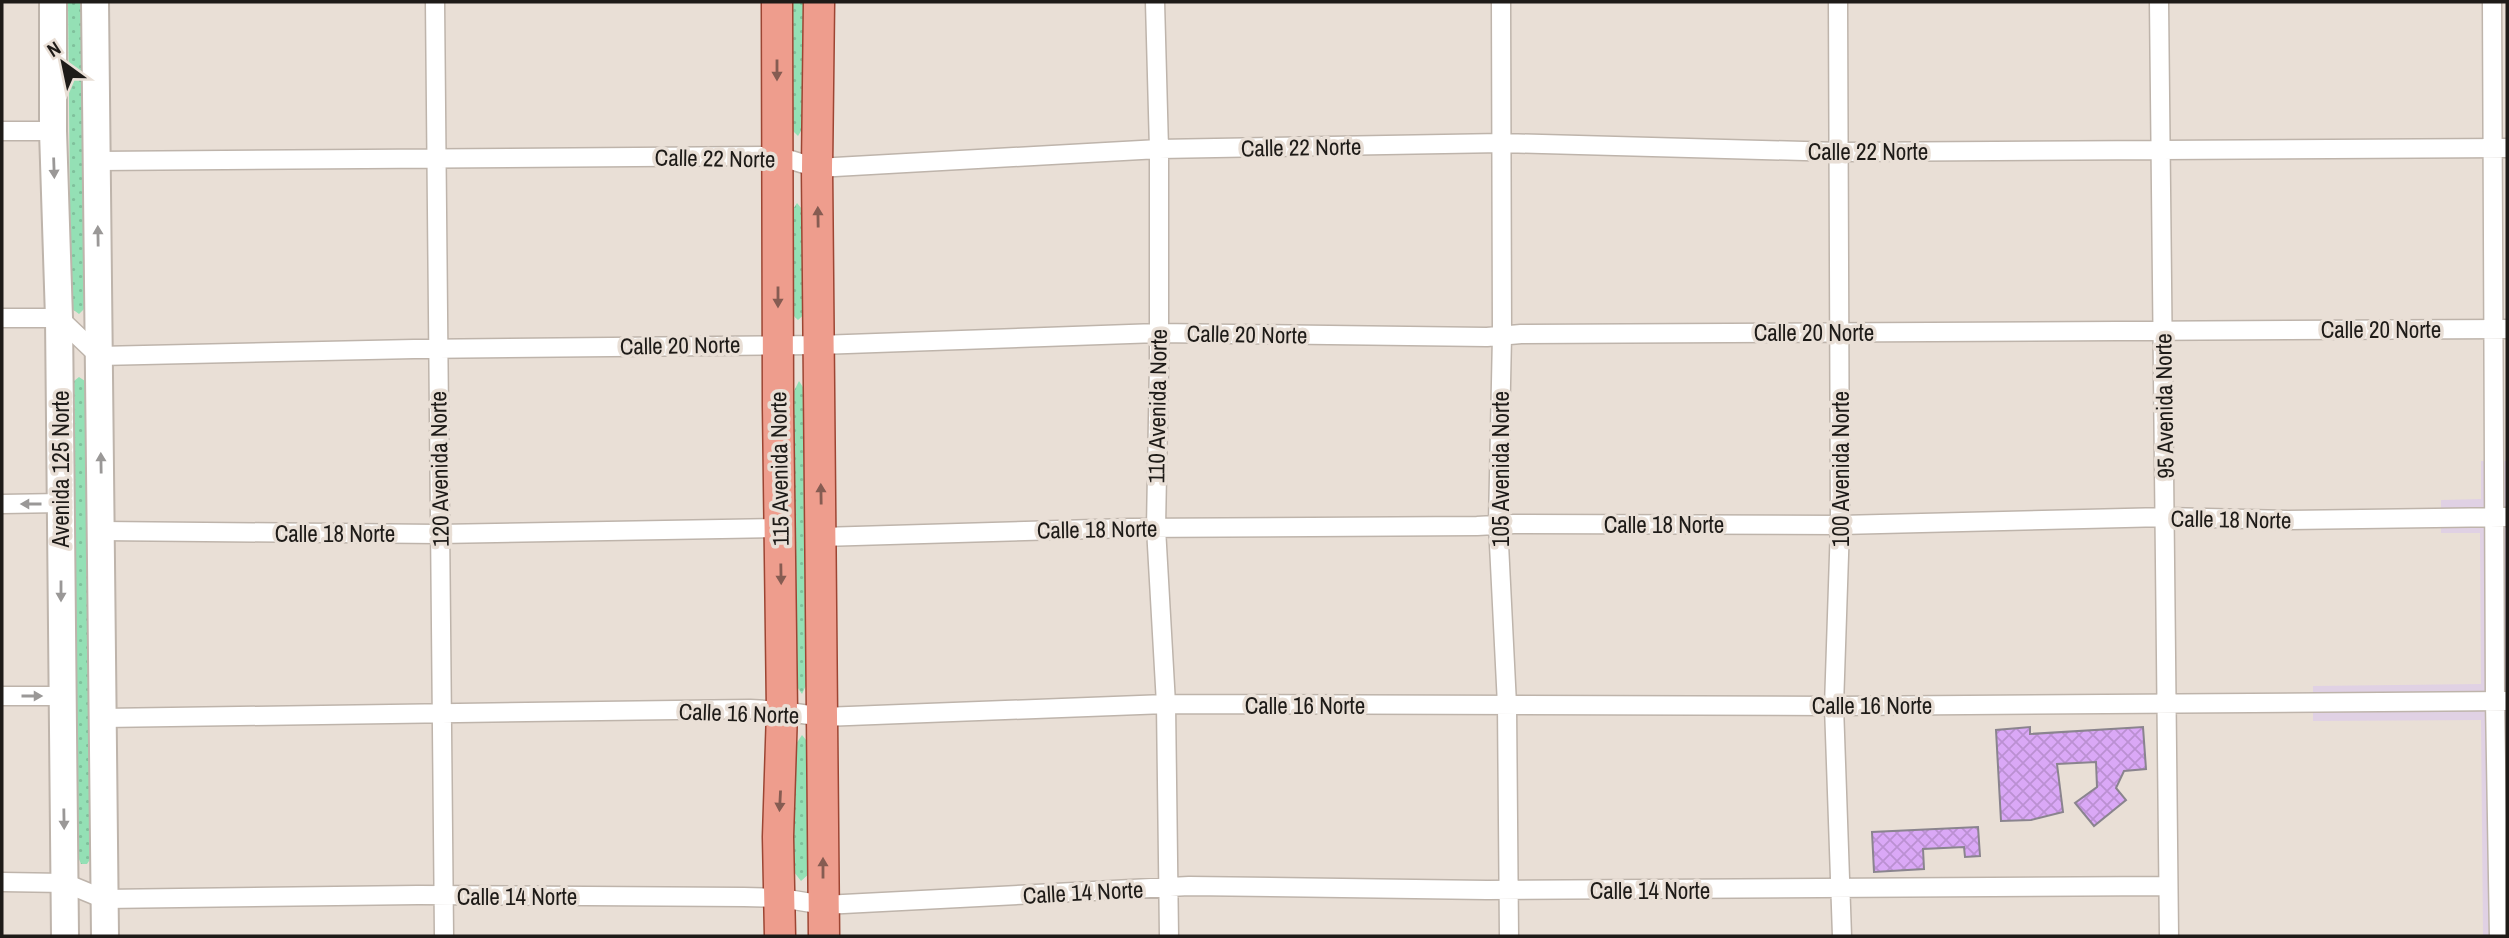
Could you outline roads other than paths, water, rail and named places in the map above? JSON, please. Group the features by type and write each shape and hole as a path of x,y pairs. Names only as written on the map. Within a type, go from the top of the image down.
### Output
{"main road":[{"name":"Avenida 125 Norte","path":"52,2 59,318 65,936"},
{"name":"Avenida 125 Norte","path":"95,2 105,936"},
{"name":"115 Avenida Norte","path":"777,2 777,344 782,711 778,837 780,936"},
{"name":"115 Avenida Norte","path":"819,2 817,168 824,936"}],"street":[{"name":"120 Avenida Norte","path":"435,2 444,936"},
{"name":"110 Avenida Norte","path":"1155,2 1159,149 1156,528 1166,704 1169,936"},
{"name":"105 Avenida Norte","path":"1502,2 1502,336 1498,524 1507,705 1509,936"},
{"name":"100 Avenida Norte","path":"1838,2 1840,526 1834,706 1842,936"},
{"name":"95 Avenida Norte","path":"2159,2 2169,936"},
{"path":"2492,2 2499,148 2501,329 2503,883 2499,936"},
{"path":"2,131 53,131"},
{"name":"Calle 22 Norte","path":"97,161 778,156 817,168 1159,149 1502,142 1839,152 2499,148"},
{"path":"2,318 59,318 99,356"},
{"name":"Calle 20 Norte","path":"99,356 414,349 819,345 1158,333 1502,336 1840,331 2501,329"},
{"path":"2,504 61,503"},
{"name":"Calle 18 Norte","path":"821,537 1156,528 1498,524 1840,526 2166,517 2289,520 2502,517"},
{"name":"Calle 18 Norte","path":"102,531 439,534 779,528"},
{"path":"2,696 62,696"},
{"name":"Calle 16 Norte","path":"103,718 442,713 470,715 750,709 823,717 1166,704 1834,706 2501,701"},
{"name":"Calle 14 Norte","path":"2,882 65,883 104,899 443,896 781,898 824,905 1189,886 1509,890 2168,886"}]}
